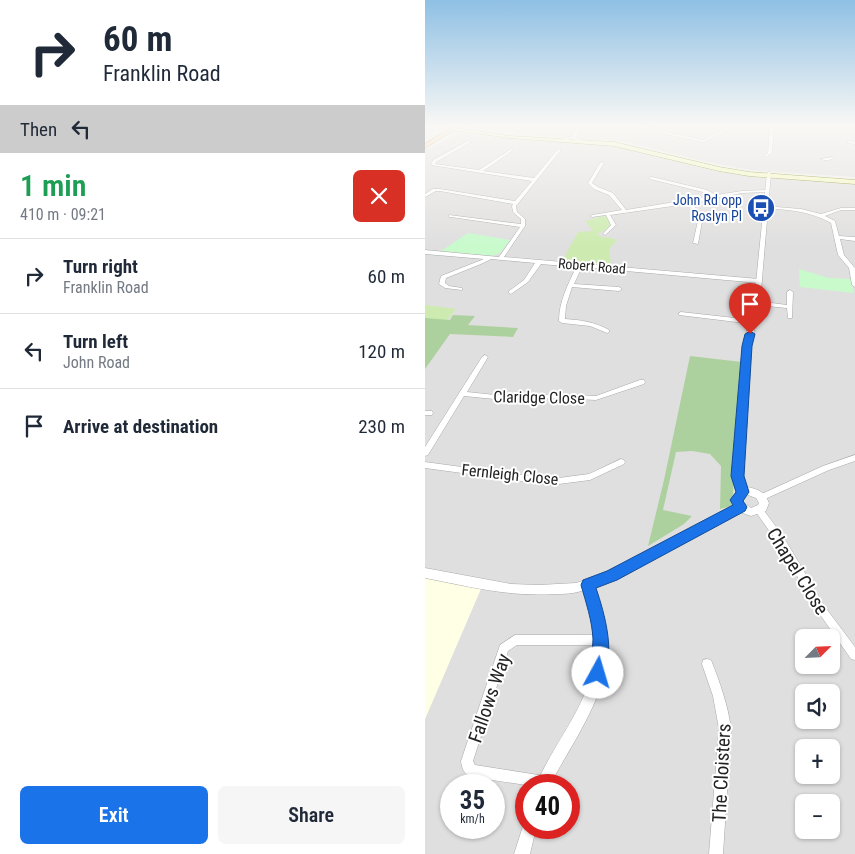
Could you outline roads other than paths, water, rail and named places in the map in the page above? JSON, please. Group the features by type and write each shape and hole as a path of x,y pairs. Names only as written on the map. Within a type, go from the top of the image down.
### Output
{"main road":[{"path":"709,166 726,170 855,181"},
{"path":"716,166 769,174"}],"street":[{"path":"436,166 536,180"},
{"path":"479,172 488,166"},
{"path":"501,258 523,226 523,219 514,209 547,166"},
{"path":"600,166 590,183 596,188 611,194 625,211"},
{"path":"742,492 751,491 762,497 764,503 759,510 747,511 741,507 737,500 742,492 737,476 747,346 757,303 769,174"},
{"path":"653,178 700,190 717,197"},
{"path":"425,196 435,190 440,190 517,203"},
{"path":"592,216 747,191 767,191"},
{"path":"688,202 701,216 695,242"},
{"path":"766,207 803,209 822,215 833,222 838,237 837,246 851,268 854,281"},
{"path":"822,215 841,209 855,209"},
{"path":"605,234 614,225 607,214"},
{"path":"451,216 523,226"},
{"path":"838,237 855,239"},
{"name":"Robert Road","path":"425,252 759,281"},
{"path":"460,289 447,287 442,284 443,277 454,272 469,269 491,257"},
{"path":"511,292 526,281 539,262"},
{"path":"580,265 571,285 565,293 561,314 562,321 598,325 607,331"},
{"path":"571,285 619,289"},
{"path":"790,292 790,317"},
{"path":"757,303 790,307"},
{"path":"681,314 753,322"},
{"path":"425,453 485,357"},
{"name":"Claridge Close","path":"463,394 514,399 556,396 596,398 642,382"},
{"path":"762,497 826,468 855,458"},
{"name":"Fernleigh Close","path":"425,465 551,482 590,477 621,462"},
{"path":"425,573 524,590 563,590 588,585 612,576 741,507"},
{"name":"Chapel Close","path":"759,510 780,539 822,610 855,655"},
{"path":"549,774 592,693 598,673 601,640 597,614 588,585"},
{"name":"Fallows Way","path":"515,779 473,771 468,767 467,761 504,648 515,640 601,640"},
{"name":"The Cloisters","path":"707,664 717,688 723,710 725,728 716,854"},
{"path":"521,854 526,839"}],"place":[{"name":"John Rd opp Roslyn Pl","path":"761,208"}]}
